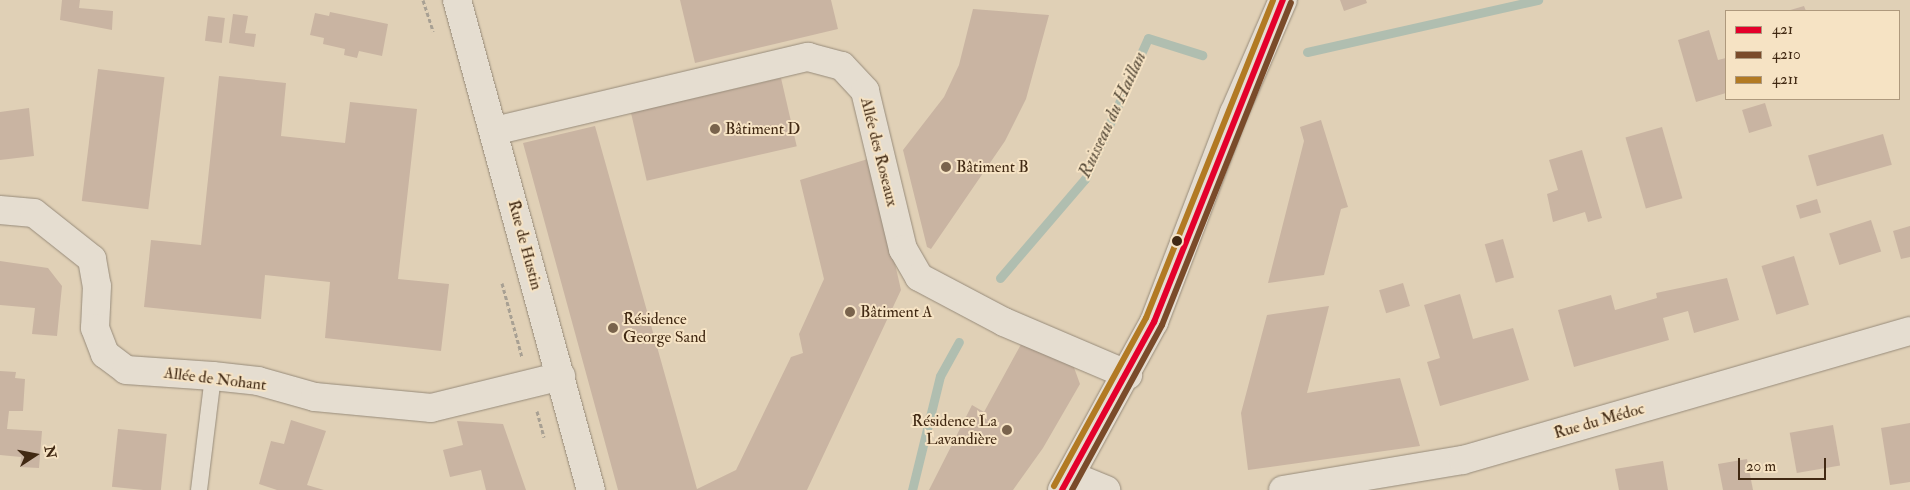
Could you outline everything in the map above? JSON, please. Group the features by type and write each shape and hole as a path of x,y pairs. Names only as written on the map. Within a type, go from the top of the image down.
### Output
{"street":[{"name":"Rue de Hustin","path":"457,0 591,490"},
{"path":"1106,490 1067,483 1128,375 1283,0"},
{"name":"Allée des Roseaux","path":"494,131 808,57 842,66 865,91 903,249 918,277 1004,322 1128,375"},
{"name":"Allée de Nohant","path":"0,210 34,213 92,258 97,286 95,328 105,354 126,370 212,376 258,382 315,397 431,408 561,376"},
{"name":"Rue du Médoc","path":"1283,490 1463,460 1910,331"}],"lane":[{"path":"199,490 212,376"}],"building":[{"path":"62,0 80,0 79,8 113,11 112,30 60,20"},
{"path":"680,0 831,0 838,29 695,63"},
{"path":"1340,0 1366,0 1367,3 1344,11"},
{"path":"1804,6 1806,10 1790,10"},
{"path":"973,9 1049,15 1026,99 1005,141 931,249 927,247 903,150 944,97 959,65"},
{"path":"330,12 388,24 382,56 359,51 357,58 344,55 345,49 323,44 324,38 310,35 315,13 329,16"},
{"path":"233,14 248,16 245,33 256,34 254,47 229,43"},
{"path":"208,16 225,18 222,43 205,41"},
{"path":"1709,30 1718,60 1725,58 1725,93 1696,102 1678,40"},
{"path":"98,69 165,77 148,209 82,201"},
{"path":"219,76 286,83 281,136 345,143 350,102 417,109 398,279 449,284 441,351 325,338 330,282 265,275 261,319 144,307 151,240 201,245"},
{"name":"Bâtiment D","path":"781,78 797,146 647,181 631,113"},
{"path":"1765,103 1772,126 1749,133 1742,110"},
{"path":"29,108 34,156 0,160 0,112"},
{"path":"1321,120 1348,207 1341,209 1324,275 1268,283 1304,141 1300,127"},
{"name":"Résidence George Sand","path":"595,126 697,489 736,470 791,357 803,353 799,334 824,279 800,180 871,158 901,290 807,490 618,490 523,143"},
{"path":"1662,127 1682,198 1646,209 1625,137"},
{"path":"1883,134 1892,165 1817,186 1808,155"},
{"path":"1582,150 1602,218 1588,222 1585,212 1553,222 1547,194 1558,190 1549,160"},
{"path":"1817,199 1821,212 1800,219 1796,205"},
{"path":"1871,220 1881,251 1839,265 1829,234"},
{"path":"1910,226 1910,257 1901,259 1893,231"},
{"path":"1503,239 1514,277 1496,283 1485,244"},
{"path":"1794,256 1809,305 1776,315 1761,266"},
{"path":"0,261 48,268 62,286 57,336 32,334 35,308 0,305"},
{"path":"1727,278 1739,320 1694,333 1688,311 1663,318 1669,340 1574,367 1558,310 1611,295 1615,310 1657,298 1656,293"},
{"path":"1403,283 1410,306 1386,313 1379,290"},
{"path":"1460,294 1473,339 1513,328 1529,380 1440,406 1427,362 1440,358 1424,305"},
{"path":"1329,306 1307,393 1400,378 1420,446 1248,470 1241,413 1267,315"},
{"name":"Résidence La Lavandière","path":"1025,337 1072,362 1080,384 1043,448 1013,490 929,490 972,405 984,412"},
{"path":"0,371 16,372 15,378 25,379 23,411 9,411 7,429 42,431 39,468 20,467 21,457 0,455"},
{"path":"291,420 326,431 307,485 324,490 277,490 259,484 271,441 284,444"},
{"path":"457,421 503,424 526,490 486,490 481,470 450,477 443,450 463,445"},
{"path":"1910,423 1910,482 1890,485 1881,428"},
{"path":"1833,425 1840,465 1797,473 1790,433"},
{"path":"118,429 167,434 161,490 112,487"},
{"path":"1747,459 1753,490 1723,490 1718,464"},
{"path":"1663,461 1668,490 1619,490 1615,469"}],"waterway":[{"name":"Ruisseau du Haillan","path":"1307,52 1538,0"},
{"name":"Ruisseau du Haillan","path":"1000,278 1085,179 1148,38 1202,55"},
{"name":"Ruisseau du Haillan","path":"912,490 940,376 959,342"}],"transit line":[{"name":"4211","path":"1054,486 1146,318 1273,0"},
{"name":"421","path":"1062,490 1154,322 1283,0"},
{"name":"4210","path":"1072,490 1162,325 1291,3"}],"place":[{"name":"Bâtiment D","path":"715,129"},
{"name":"Bâtiment B","path":"946,167"},
{"name":"Bâtiment A","path":"850,312"},
{"name":"Résidence George Sand","path":"613,328"},
{"name":"Résidence La Lavandière","path":"1007,430"}]}
